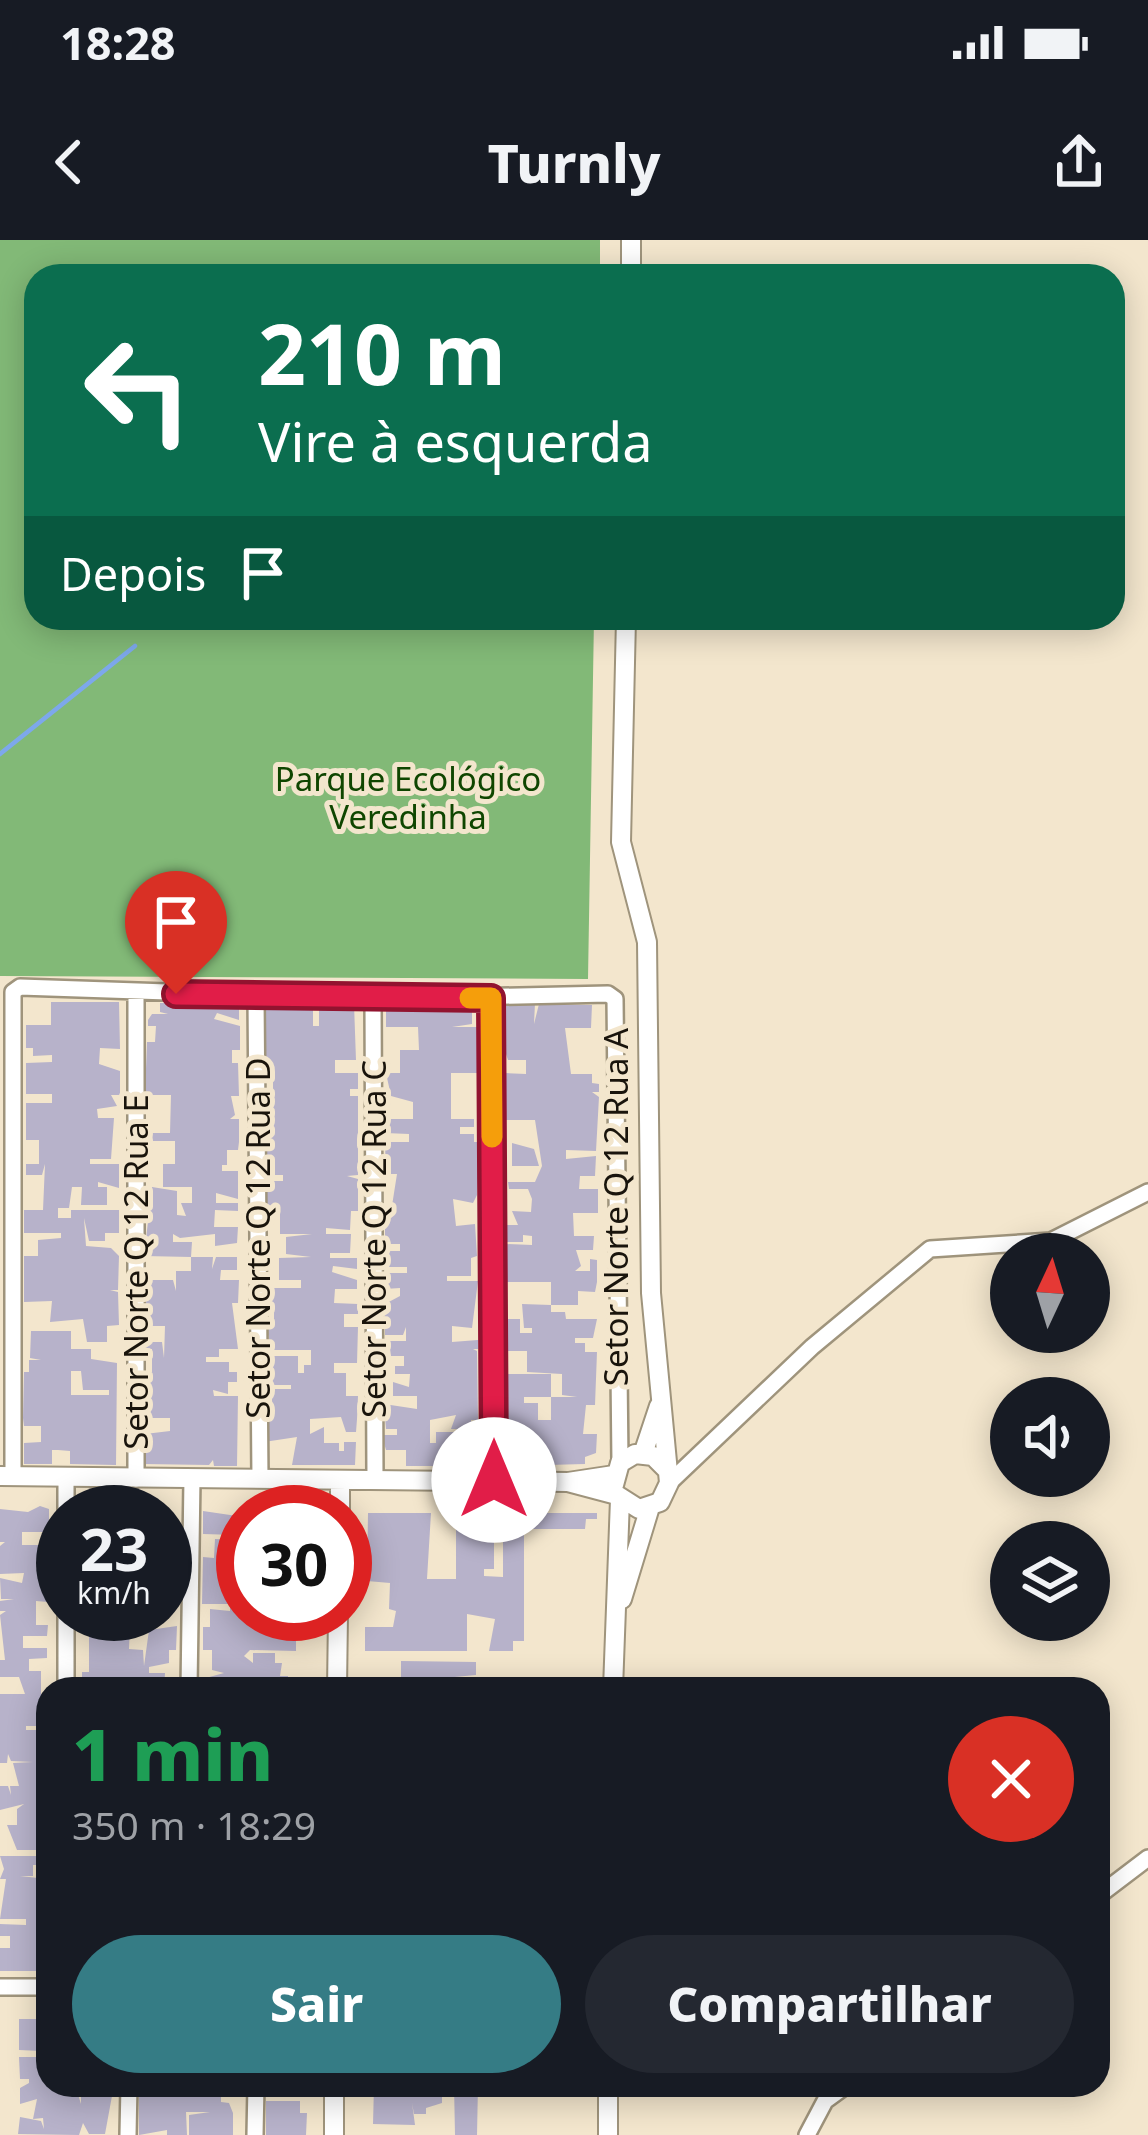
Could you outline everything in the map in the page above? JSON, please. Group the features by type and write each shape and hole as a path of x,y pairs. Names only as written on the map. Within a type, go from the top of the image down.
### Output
{"street":[{"path":"614,1626 650,1508 666,1494 668,1476 664,1390 651,1293 647,942 621,842 626,630"},
{"path":"494,1480 491,998 256,997 20,987 13,992 6,1476 568,1482 625,1473 668,1476 930,1249 1052,1241 1148,1192"},
{"name":"Setor Norte Q 12 Rua E","path":"136,993 136,1479"},
{"name":"Setor Norte Q 12 Rua A","path":"491,998 608,994 617,1009 615,1406 625,1473"},
{"name":"Setor Norte Q 12 Rua D","path":"256,997 260,1479"},
{"name":"Setor Norte Q 12 Rua C","path":"373,999 375,1480"},
{"path":"613,1677 625,1473 664,1390"},
{"path":"625,1473 639,1509 650,1508"},
{"path":"66,1477 66,1485"},
{"path":"189,1677 192,1478"},
{"path":"340,1480 340,1485"},
{"path":"66,1641 66,1677"},
{"path":"338,1641 338,1677"},
{"path":"1110,1887 1148,1858"},
{"path":"0,1987 36,1987"},
{"path":"128,2135 129,2097"},
{"path":"255,2135 256,2097"},
{"path":"334,2097 334,2135"},
{"path":"608,2097 608,2135"},
{"path":"807,2135 830,2097"}],"green space":[{"name":"Parque Ecológico Veredinha","path":"0,240 600,240 600,264 24,264 24,630 594,630 588,979 0,976"}],"building":[{"path":"51,1002 119,1002 120,1049 100,1048 99,1064 120,1071 120,1095 111,1095 117,1106 97,1109 98,1118 114,1118 111,1159 90,1159 90,1164 119,1164 119,1188 98,1182 98,1187 107,1187 107,1205 81,1205 82,1187 72,1187 69,1208 58,1208 58,1218 71,1218 71,1210 119,1210 119,1233 105,1233 105,1241 89,1241 84,1218 86,1246 111,1248 119,1256 118,1290 110,1290 118,1292 119,1325 107,1326 107,1342 87,1342 83,1319 50,1322 52,1301 24,1302 24,1256 38,1256 38,1240 61,1238 61,1233 24,1233 24,1210 43,1210 45,1164 42,1175 26,1175 26,1164 39,1164 39,1140 26,1140 26,1103 52,1103 52,1094 26,1094 26,1063 52,1062 52,1055 33,1056 33,1048 26,1048 26,1025 51,1025"},
{"path":"160,1003 239,1003 239,1020 217,1013 214,1019 240,1026 240,1050 232,1050 232,1063 238,1063 239,1096 231,1096 235,1115 230,1119 239,1119 238,1150 227,1150 227,1165 222,1165 222,1171 238,1171 238,1199 216,1193 216,1203 238,1203 238,1211 215,1210 214,1227 238,1227 237,1243 215,1246 215,1234 180,1238 173,1234 173,1242 192,1242 191,1257 144,1256 152,1187 177,1191 177,1215 186,1216 181,1203 192,1203 192,1187 163,1187 163,1164 175,1164 175,1141 153,1141 152,1133 170,1133 171,1095 145,1095 147,1042 155,1042 156,1026 148,1026 148,1020 152,1014 168,1014 160,1012"},
{"path":"266,1003 313,1004 313,1026 319,1026 319,1004 354,1004 356,1060 335,1060 335,1073 358,1073 358,1089 350,1089 350,1096 358,1096 358,1175 347,1176 358,1179 358,1211 351,1211 350,1230 326,1228 326,1234 351,1234 350,1253 330,1253 330,1258 357,1258 357,1269 333,1266 332,1272 357,1280 357,1289 335,1289 334,1303 358,1304 358,1314 344,1314 344,1327 358,1327 357,1363 334,1363 334,1373 346,1373 346,1396 358,1396 356,1432 346,1432 341,1417 310,1419 310,1434 324,1427 324,1443 339,1443 339,1451 344,1451 344,1442 356,1442 355,1465 292,1465 297,1437 264,1442 266,1402 272,1402 272,1396 264,1396 264,1389 291,1389 291,1385 269,1385 271,1356 298,1356 298,1373 304,1373 304,1365 311,1365 311,1350 271,1350 265,1318 274,1319 274,1312 264,1312 265,1288 301,1288 301,1280 279,1280 279,1258 311,1257 286,1254 286,1237 312,1234 280,1234 280,1211 265,1211 266,1181 283,1181 283,1175 266,1175 265,1109 273,1109 273,1068 265,1068"},
{"path":"386,1003 472,1007 472,1024 452,1027 480,1027 480,1073 451,1073 451,1119 474,1119 474,1127 460,1127 460,1134 474,1134 474,1142 480,1142 477,1195 473,1203 453,1199 456,1226 475,1224 477,1256 471,1258 471,1276 447,1276 447,1281 478,1281 472,1328 452,1326 452,1342 478,1340 478,1349 473,1349 477,1351 478,1420 471,1420 471,1429 451,1429 456,1415 430,1420 430,1443 436,1443 436,1432 473,1432 476,1453 459,1453 458,1466 406,1466 406,1450 386,1450 384,1443 384,1435 397,1435 397,1429 386,1429 384,1404 417,1409 417,1396 393,1396 393,1382 409,1387 410,1374 395,1374 395,1366 404,1366 404,1356 391,1356 389,1341 406,1341 406,1327 403,1335 385,1335 385,1304 400,1296 400,1288 385,1289 385,1281 388,1273 407,1273 407,1267 388,1267 385,1258 385,1251 400,1251 400,1244 385,1244 385,1212 391,1212 397,1174 386,1174 385,1142 409,1142 409,1134 385,1133 386,1119 413,1119 413,1102 391,1096 386,1073 400,1073 400,1050 419,1050 418,1027 386,1027"},
{"path":"506,1003 535,1003 534,1024 539,1004 592,1005 591,1028 565,1028 571,1074 592,1074 592,1083 599,1084 599,1092 592,1092 599,1097 596,1151 566,1150 566,1159 596,1156 595,1176 580,1176 579,1189 598,1189 598,1213 573,1213 574,1236 594,1236 593,1250 576,1250 581,1266 575,1271 590,1271 590,1259 597,1260 597,1282 595,1292 578,1291 578,1305 551,1305 551,1282 504,1282 505,1244 532,1245 532,1236 523,1235 523,1242 507,1242 505,1225 518,1225 512,1211 531,1212 532,1199 528,1189 509,1189 508,1182 535,1182 542,1166 535,1120 505,1120 505,1073 526,1074 526,1060 508,1060 505,1051"},
{"path":"512,1143 534,1149 539,1166 512,1166"},
{"path":"191,1257 213,1257 212,1269 216,1257 237,1257 237,1270 221,1270 220,1280 239,1280 238,1303 232,1303 238,1349 219,1349 219,1357 206,1357 206,1362 229,1362 229,1372 237,1372 237,1382 228,1382 228,1394 213,1390 214,1396 238,1396 237,1466 214,1466 213,1460 209,1465 144,1464 145,1434 170,1431 170,1418 144,1418 144,1372 152,1372 152,1349 145,1349 145,1342 162,1342 164,1358 165,1326 144,1326 144,1280 173,1280 176,1291 176,1271 191,1271"},
{"path":"522,1304 551,1305 551,1312 565,1312 566,1319 597,1319 593,1338 575,1338 575,1343 585,1343 585,1352 597,1352 595,1405 586,1405 583,1434 597,1434 596,1453 585,1457 585,1464 510,1466 511,1448 531,1449 531,1443 503,1443 505,1374 551,1374 551,1397 577,1397 562,1395 562,1374 527,1372 527,1351 504,1351 505,1319 520,1319 520,1333 532,1333 532,1328 524,1328","holes":["524,1397 551,1397 551,1420 538,1420 538,1403 524,1403"]},
{"path":"31,1331 71,1331 71,1349 91,1349 91,1359 117,1363 116,1465 70,1464 70,1451 58,1450 52,1450 52,1464 24,1464 24,1443 41,1442 41,1426 24,1426 24,1372 29,1372 29,1360 41,1360 30,1358","holes":["71,1371 81,1371 83,1390 109,1390 109,1395 71,1395"]},
{"path":"36,1508 36,1532 22,1532 22,1545 36,1545 36,1636 23,1636 23,1648 47,1648 47,1658 29,1659 29,1671 41,1671 41,1677 36,1677 36,1726 26,1726 26,1730 36,1730 36,1850 17,1850 7,1825 17,1825 17,1809 24,1804 0,1810 0,1786 8,1786 11,1795 10,1786 19,1786 13,1763 33,1762 11,1761 8,1754 7,1763 0,1763 0,1694 25,1694 19,1677 0,1677 0,1660 5,1660 0,1615 6,1611 0,1611 0,1601 14,1599 1,1599 0,1578 22,1583 24,1573 0,1574 0,1546 5,1542 0,1542 0,1509 28,1512"},
{"path":"203,1511 216,1513 216,1534 203,1534"},
{"path":"456,1512 478,1512 477,1537 494,1539 494,1569 484,1569 484,1576 503,1577 503,1529 497,1529 497,1513 597,1513 597,1519 586,1519 585,1529 524,1529 524,1641 513,1641 513,1651 489,1651 495,1619 467,1614 467,1651 365,1651 365,1641 372,1641 372,1627 393,1627 396,1611 389,1609 390,1583 372,1581 372,1513 431,1513 427,1579 456,1579"},
{"path":"216,1539 216,1604 202,1604 203,1557 214,1558"},
{"path":"210,1609 216,1610 216,1641 296,1641 296,1651 250,1650 244,1656 253,1663 253,1653 275,1653 275,1663 282,1663 280,1676 288,1677 209,1677 224,1673 212,1670 212,1650 203,1650 203,1627 210,1627"},
{"path":"89,1641 129,1641 129,1649 143,1650 144,1666 147,1641 176,1641 176,1650 169,1650 169,1663 149,1667 149,1673 165,1673 165,1677 82,1677 82,1672 89,1672"},
{"path":"401,1661 476,1662 476,1675 401,1677"},
{"path":"0,1856 36,1856 33,1876 20,1876 36,1878 36,1971 0,1971 0,1948 10,1948 10,1936 0,1936 0,1924 26,1925 26,1919 0,1919 4,1869"},
{"path":"19,2019 36,2019 36,2051 19,2050"},
{"path":"19,2057 36,2057 36,2097 79,2097 81,2104 81,2097 112,2097 105,2134 89,2134 83,2123 79,2135 18,2134 20,2117 41,2121 44,2129 43,2118 33,2119 37,2099 20,2104 20,2088 29,2079 20,2079"},
{"path":"139,2097 221,2097 233,2113 233,2135 189,2135 189,2115 210,2112 186,2112 187,2135 167,2135 167,2130 139,2135"},
{"path":"374,2097 442,2097 442,2103 426,2108 426,2114 414,2114 412,2103 415,2125 373,2124"},
{"path":"454,2097 478,2097 477,2135 455,2135"},
{"path":"266,2101 300,2101 300,2113 307,2113 306,2135 266,2135"}],"waterway":[{"path":"0,754 135,646"}],"slow traffic":[{"path":"470,998 491,998 492,1137"}],"route":[{"path":"176,994 491,998 494,1480"}]}
